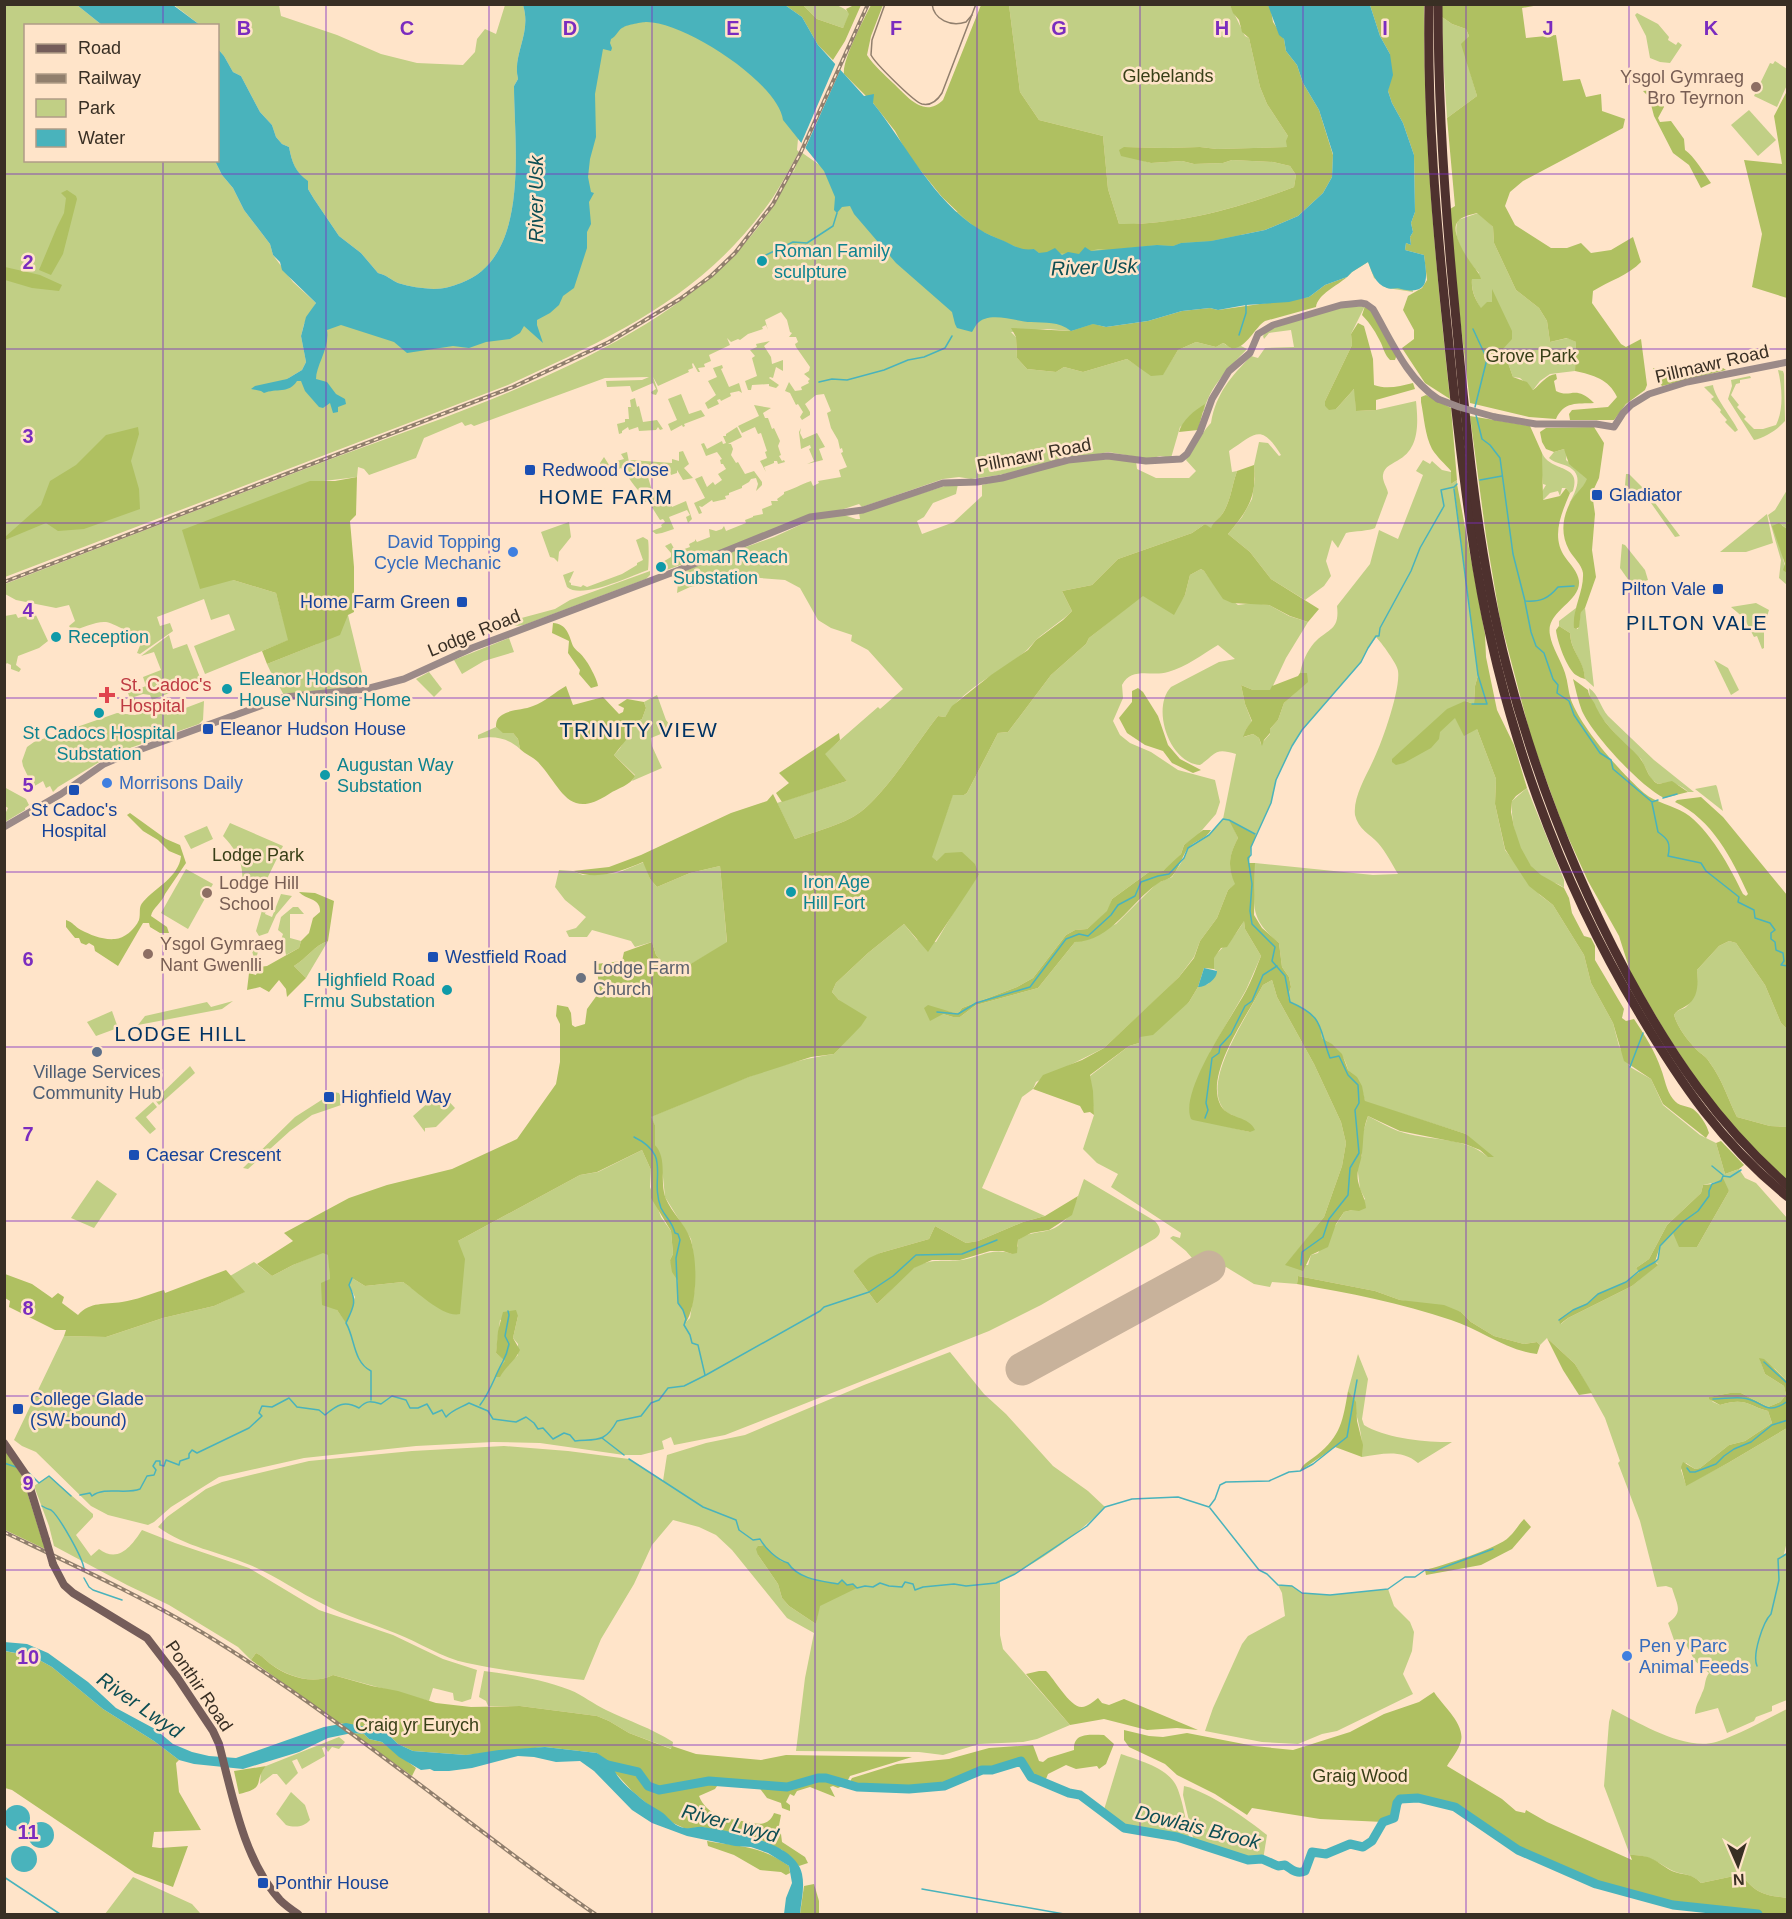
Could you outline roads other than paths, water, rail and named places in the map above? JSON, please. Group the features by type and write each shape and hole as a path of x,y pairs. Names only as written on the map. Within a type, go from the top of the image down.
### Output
{"highway":[{"path":"1429,4 1429,85 1435,196 1466,490 1477,569 1490,634 1519,744 1548,826 1577,896 1620,981 1663,1053 1698,1105 1742,1155 1788,1197"},
{"path":"1438,4 1438,83 1442,175 1475,490 1498,630 1528,741 1556,823 1584,890 1650,1015 1706,1101 1740,1141 1788,1186"}],"main road":[{"name":"Ponthir Road","path":"4,1443 26,1475 53,1564 64,1585 73,1593 147,1638 204,1717 219,1744 251,1852 274,1892 281,1901 298,1914"}],"street":[{"name":"Pillmawr Road","path":"657,578 808,518 863,510 944,483 977,482 1002,478 1068,460 1107,456 1146,461 1180,459 1200,432 1212,399 1229,371 1250,353 1258,334 1273,325 1341,305 1360,303 1373,309 1413,377 1426,391 1438,399 1495,417 1536,424 1596,424 1614,427 1631,405 1649,394 1687,382 1788,362"},
{"name":"Lodge Road","path":"4,827 61,794 104,764 125,755 285,697 366,689 400,680 472,648 657,578"}],"water":[{"path":"77,5 173,5 199,24 101,24"},
{"name":"River Usk","path":"523,5 785,5 802,17 818,45 864,96 874,94 873,103 921,171 934,188 963,217 985,232 1018,248 1034,249 1039,253 1055,248 1062,255 1068,252 1079,254 1085,247 1091,251 1157,245 1173,246 1181,243 1211,241 1265,230 1298,216 1323,193 1332,177 1333,154 1319,110 1303,83 1297,65 1286,51 1284,39 1279,35 1268,5 1370,5 1380,36 1390,54 1393,75 1388,91 1403,123 1414,155 1415,212 1411,223 1413,232 1410,237 1411,245 1406,243 1405,250 1424,255 1425,283 1418,290 1387,288 1377,281 1368,262 1347,277 1325,285 1309,297 1289,302 1246,305 1218,310 1210,308 1182,311 1148,321 1106,327 1093,324 1071,331 1052,323 1025,322 996,317 982,320 972,332 957,328 952,312 896,263 854,214 850,206 842,207 837,213 834,210 835,197 824,171 783,120 777,105 765,89 748,72 705,43 662,24 644,22 622,28 611,39 611,51 603,49 595,94 596,137 588,177 591,192 594,193 589,202 591,224 587,232 587,248 574,288 563,296 559,305 550,313 537,320 543,343 524,326 520,333 510,339 486,342 469,348 453,346 407,353 394,342 341,325 327,330 327,343 316,379 327,382 336,394 345,399 346,404 338,407 338,412 333,413 330,403 323,408 319,407 305,391 301,381 297,381 290,388 264,393 251,389 255,386 287,379 302,370 306,362 301,336 306,317 316,303 282,270 280,262 273,255 270,244 244,210 216,162 219,162 219,50 233,72 241,76 260,112 272,125 276,137 282,144 289,147 295,166 308,181 308,189 339,236 361,253 378,273 398,283 430,289 441,288 461,283 483,269 499,250 509,225 516,167 514,86 518,79 517,70 524,35"},
{"path":"1204,968 1217,971 1217,974 1211,982 1198,987"},
{"path":"4,1642 27,1644 48,1653 88,1682 116,1708 155,1729 173,1744 209,1756 236,1758 324,1727 346,1723 385,1731 398,1744 413,1751 466,1755 545,1747 597,1753 612,1763 618,1777 629,1788 678,1826 703,1827 745,1835 775,1846 788,1854 797,1863 803,1879 800,1914 784,1914 786,1898 792,1883 789,1866 768,1853 751,1847 687,1836 652,1823 632,1810 594,1771 580,1761 556,1762 518,1756 472,1768 449,1771 421,1770 399,1757 382,1742 369,1739 364,1734 352,1733 328,1738 299,1752 243,1769 194,1764 179,1760 154,1741 103,1709 52,1667 32,1656 5,1651"},
{"path":"17,1805 26,1809 30,1818 26,1827 17,1831 8,1827 4,1818 8,1809"},
{"path":"41,1822 50,1826 54,1835 50,1844 41,1848 32,1844 28,1835 32,1826"},
{"path":"24,1846 33,1850 37,1859 33,1868 24,1872 15,1868 11,1859 15,1850"}],"waterway":[{"path":"766,255 793,242 807,243 833,226 837,213"},
{"path":"1239,335 1246,313 1246,304"},
{"path":"1473,329 1487,359 1475,407"},
{"path":"819,382 832,379 847,380 924,357 945,348 952,336"},
{"path":"1476,415 1482,439 1500,458 1513,554 1525,601 1543,599 1558,587 1574,586"},
{"path":"1480,480 1502,476"},
{"path":"1301,1265 1302,1252 1323,1237 1329,1219 1348,1195 1350,1168 1359,1153 1355,1110 1359,1103 1358,1085 1348,1075 1339,1056 1330,1058 1315,1018 1290,1002 1285,976 1272,961 1275,947 1252,924 1250,911 1252,884 1248,858 1271,803 1276,780 1292,746 1302,730 1361,662 1376,636 1379,636 1380,628 1444,506 1441,490 1457,484"},
{"path":"1454,489 1478,675 1487,704 1472,704"},
{"path":"1525,602 1531,632 1536,646 1544,653 1553,679 1558,685 1557,693 1569,701 1574,715 1600,753 1611,760 1613,769 1652,802 1658,800"},
{"path":"1663,798 1677,794"},
{"path":"1652,803 1658,832 1669,845 1668,856 1701,863 1706,871 1739,897 1738,902 1754,910 1755,918 1770,923 1775,930 1771,933 1771,939 1775,942 1776,950 1783,953 1784,961 1781,965 1788,966"},
{"path":"937,1012 958,1014 976,1003 1030,987 1066,939 1079,934 1088,936 1111,915 1118,905 1135,896 1141,882 1169,874 1184,858 1188,848 1209,835 1223,819 1255,834"},
{"path":"1205,1118 1208,1110 1206,1103 1212,1058 1219,1053 1220,1046 1231,1034 1245,1006 1252,1001 1263,975 1277,966"},
{"path":"1630,1067 1643,1033"},
{"path":"634,1137 646,1144 657,1160 657,1186 661,1208 680,1240 676,1258 678,1303 683,1310 686,1319 684,1325 692,1343 698,1345 705,1375"},
{"path":"1712,1166 1723,1175"},
{"path":"1559,1320 1587,1304 1598,1294 1626,1282 1655,1262 1658,1259 1660,1246 1684,1221 1698,1211 1709,1196 1712,1184 1721,1181 1723,1176 1730,1177 1741,1170"},
{"path":"80,1495 90,1493 92,1496 109,1491 140,1489 147,1476 154,1475 156,1470 153,1466 156,1461 160,1461 160,1465 164,1466 166,1460 179,1465 180,1461 189,1458 192,1450 197,1453 249,1428 262,1416 259,1413 262,1406 272,1407 289,1398 297,1407 319,1410 325,1415 341,1405 349,1404 359,1408 369,1402 381,1404 392,1396 406,1400 410,1408 418,1408 427,1404 433,1414 442,1410 446,1417 469,1403 488,1411 493,1419 516,1422 526,1417 538,1429 543,1428 553,1439 564,1433 570,1435 575,1441 595,1440 608,1433 617,1421 641,1416 651,1403 659,1400 668,1388 684,1386 706,1375 824,1307 869,1292 893,1276 916,1255 962,1254 997,1240"},
{"path":"352,1278 349,1285 354,1304 346,1323 361,1362 371,1371 371,1400"},
{"path":"480,1405 507,1353 509,1344 505,1336 508,1311"},
{"path":"1764,1362 1788,1384"},
{"path":"629,1459 703,1507 736,1520 739,1530 753,1540 760,1539 768,1550 804,1576 838,1584 842,1580 847,1585 853,1584 857,1588 873,1587 880,1583 902,1587 905,1582 913,1584 915,1590 954,1584 966,1586 996,1583 1015,1574 1087,1526 1105,1507 1132,1499 1178,1497 1209,1507 1220,1485 1226,1482 1269,1481 1289,1472 1300,1471 1313,1464 1347,1437 1357,1380"},
{"path":"1713,1399 1749,1399 1768,1408 1780,1406 1788,1401"},
{"path":"1687,1468 1690,1472 1695,1472 1716,1464 1734,1449 1751,1442 1772,1425 1788,1420"},
{"path":"602,1438 624,1455"},
{"path":"4,1463 16,1467"},
{"path":"29,1473 39,1483 49,1476 71,1496"},
{"path":"42,1506 51,1510 59,1520 75,1547 84,1569"},
{"path":"1210,1508 1259,1570 1267,1574 1278,1585 1292,1586 1302,1593 1330,1595 1388,1589 1405,1577 1415,1577 1425,1570 1434,1571 1493,1549"},
{"path":"1757,1666 1756,1654 1759,1639 1771,1614 1779,1580 1778,1559 1788,1553"},
{"path":"84,1578 93,1590 122,1600"},
{"name":"Dowlais Brook","path":"603,1764 638,1772 648,1786 659,1790 709,1781 787,1787 818,1778 857,1787 909,1789 944,1786 982,1770 992,1770 1021,1761 1031,1777 1069,1793 1080,1795 1124,1828 1177,1837 1248,1860 1262,1859 1278,1866 1285,1865 1299,1872 1305,1871 1312,1852 1326,1854 1350,1844 1363,1847 1372,1841 1383,1822 1394,1818 1400,1799 1418,1798 1455,1807 1518,1850 1596,1884 1673,1905 1758,1914"},
{"path":"4,1877 60,1914"},
{"path":"922,1889 1064,1914"}],"tram line":[{"path":"885,4 872,40 871,55 903,90 922,104 933,102 942,93 976,4"},
{"path":"932,4 936,14 949,23 966,22 972,15"}],"railway":[{"path":"4,582 513,387 609,342 680,299 711,276 735,253 773,204 801,152 868,4"},
{"path":"4,1532 154,1606 254,1665 353,1734 595,1914"}],"place":[{"name":"Ysgol Gymraeg Bro Teyrnon","path":"1756,87"},
{"name":"Roman Family sculpture","path":"762,261"},
{"name":"Redwood Close","path":"530,470"},
{"name":"Gladiator","path":"1597,495"},
{"name":"David Topping Cycle Mechanic","path":"513,552"},
{"name":"Roman Reach Substation","path":"661,567"},
{"name":"Pilton Vale","path":"1718,589"},
{"name":"Home Farm Green","path":"462,602"},
{"name":"Reception","path":"56,637"},
{"name":"Eleanor Hodson House Nursing Home","path":"227,689"},
{"name":"St. Cadoc's Hospital","path":"107,695"},
{"name":"St Cadocs Hospital Substation","path":"99,713"},
{"name":"Eleanor Hudson House","path":"208,729"},
{"name":"Augustan Way Substation","path":"325,775"},
{"name":"Morrisons Daily","path":"107,783"},
{"name":"St Cadoc's Hospital","path":"74,790"},
{"name":"Iron Age Hill Fort","path":"791,892"},
{"name":"Lodge Hill School","path":"207,893"},
{"name":"Ysgol Gymraeg Nant Gwenlli","path":"148,954"},
{"name":"Westfield Road","path":"433,957"},
{"name":"Lodge Farm Church","path":"581,978"},
{"name":"Highfield Road Frmu Substation","path":"447,990"},
{"name":"Village Services Community Hub","path":"97,1052"},
{"name":"Highfield Way","path":"329,1097"},
{"name":"Caesar Crescent","path":"134,1155"},
{"name":"College Glade (SW-bound)","path":"18,1409"},
{"name":"Pen y Parc Animal Feeds","path":"1627,1656"},
{"name":"Ponthir House","path":"263,1883"}],"district":[{"name":"HOME FARM","path":"606,497"},
{"name":"PILTON VALE","path":"1697,623"},
{"name":"TRINITY VIEW","path":"639,729"},
{"name":"LODGE HILL","path":"181,1034"}],"park label":[{"name":"Glebelands","path":"1168,76"},
{"name":"Grove Park","path":"1531,356"},
{"name":"Lodge Park","path":"258,855"},
{"name":"Craig yr Eurych","path":"417,1725"},
{"name":"Graig Wood","path":"1360,1776"}],"water label":[{"name":"River Lwyd","path":"140,1705"},
{"name":"River Lwyd","path":"730,1823"}]}
